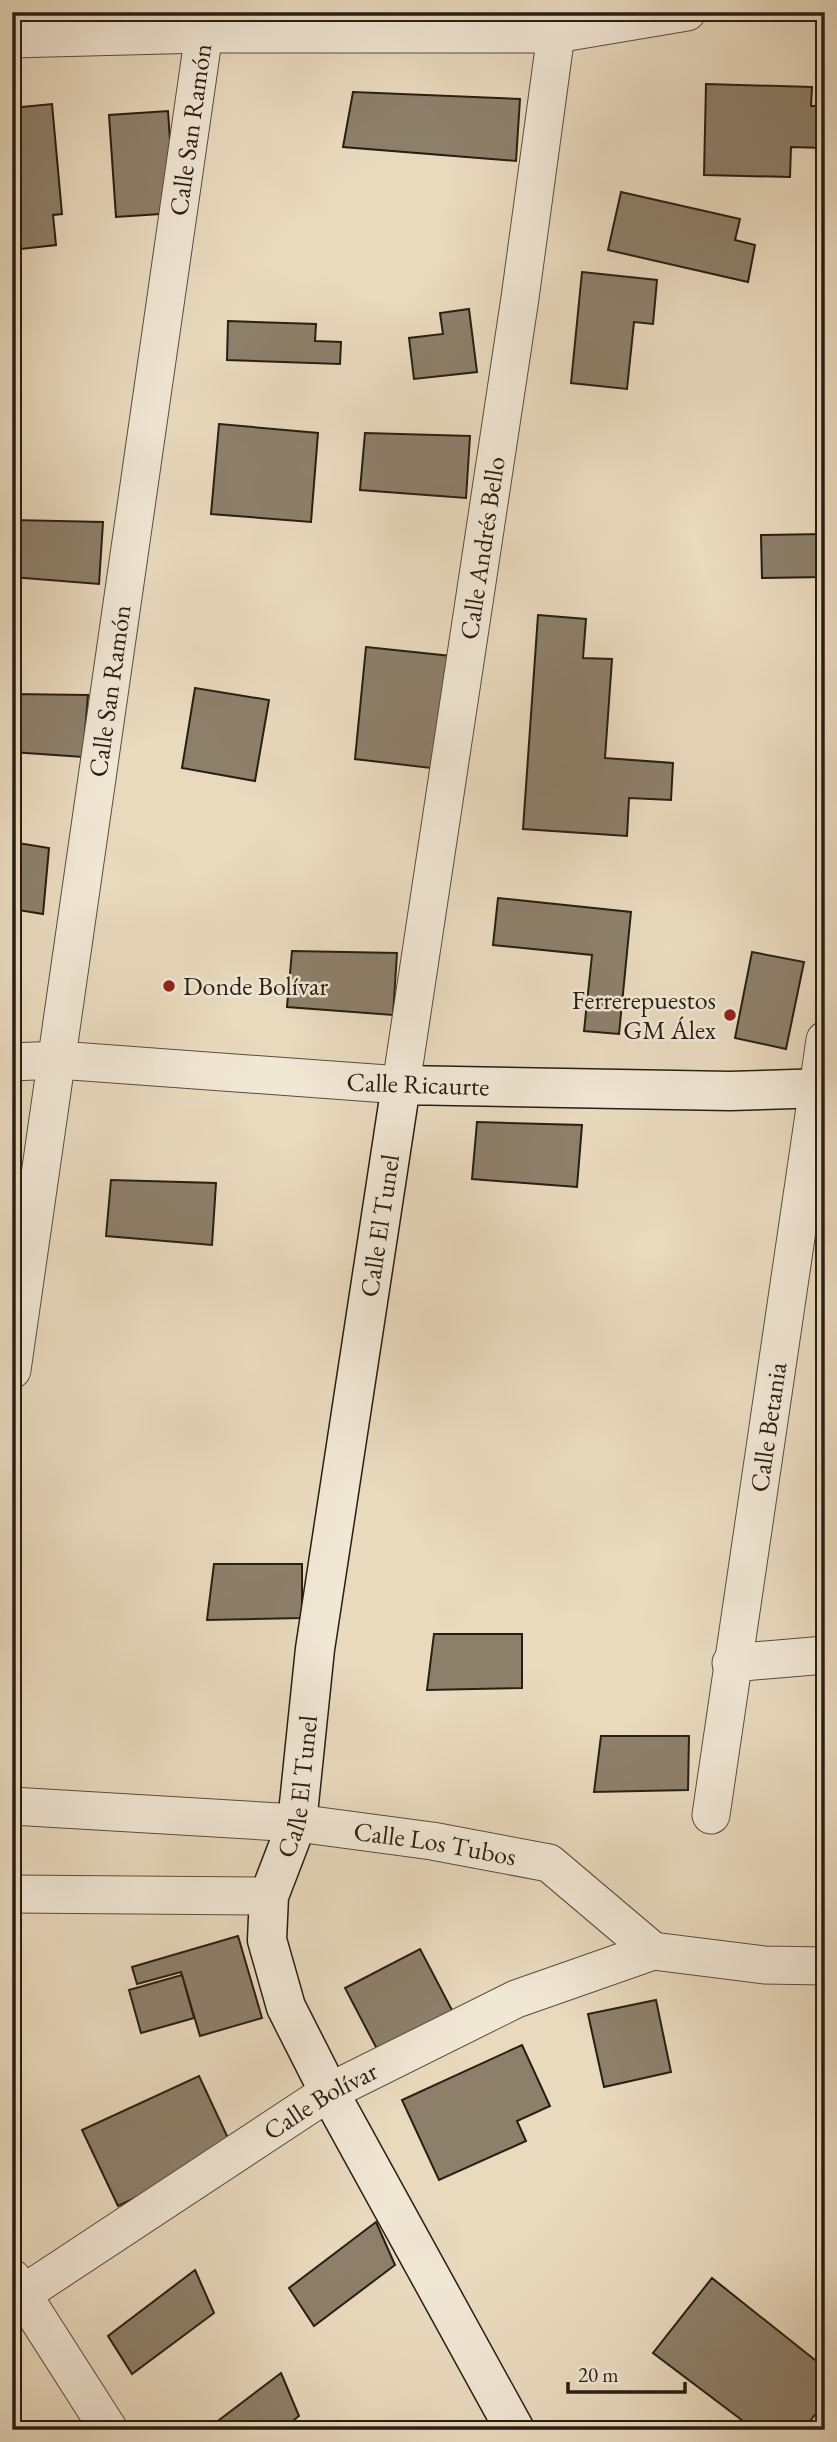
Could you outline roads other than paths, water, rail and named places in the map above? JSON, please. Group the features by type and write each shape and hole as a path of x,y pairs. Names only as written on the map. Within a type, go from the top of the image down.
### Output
{"street":[{"path":"12,39 205,23 557,23 687,12"},
{"name":"Calle San Ramón","path":"12,1370 205,23"},
{"name":"Calle Andrés Bello","path":"401,1086 518,312 557,23"},
{"name":"Calle Betania","path":"711,1815 731,1663 821,1088 825,1040"},
{"name":"Calle Ricaurte","path":"12,1062 58,1060 401,1086 730,1091 821,1088"},
{"name":"Calle El Tunel","path":"401,1086 315,1649 297,1823 269,1896 267,1940 286,2007 329,2092 514,2429"},
{"path":"731,1663 825,1655"},
{"name":"Calle Los Tubos","path":"12,1806 297,1823 432,1841 549,1863 653,1951"},
{"path":"12,1894 269,1896"},
{"path":"653,1951 764,1965 825,1966"},
{"name":"Calle Bolívar","path":"16,2291 329,2092 516,1999 653,1951"},
{"path":"16,2291 109,2430"}],"place":[{"name":"Donde Bolívar","path":"169,986"},
{"name":"Ferrerepuestos GM Álex","path":"730,1015"}]}
